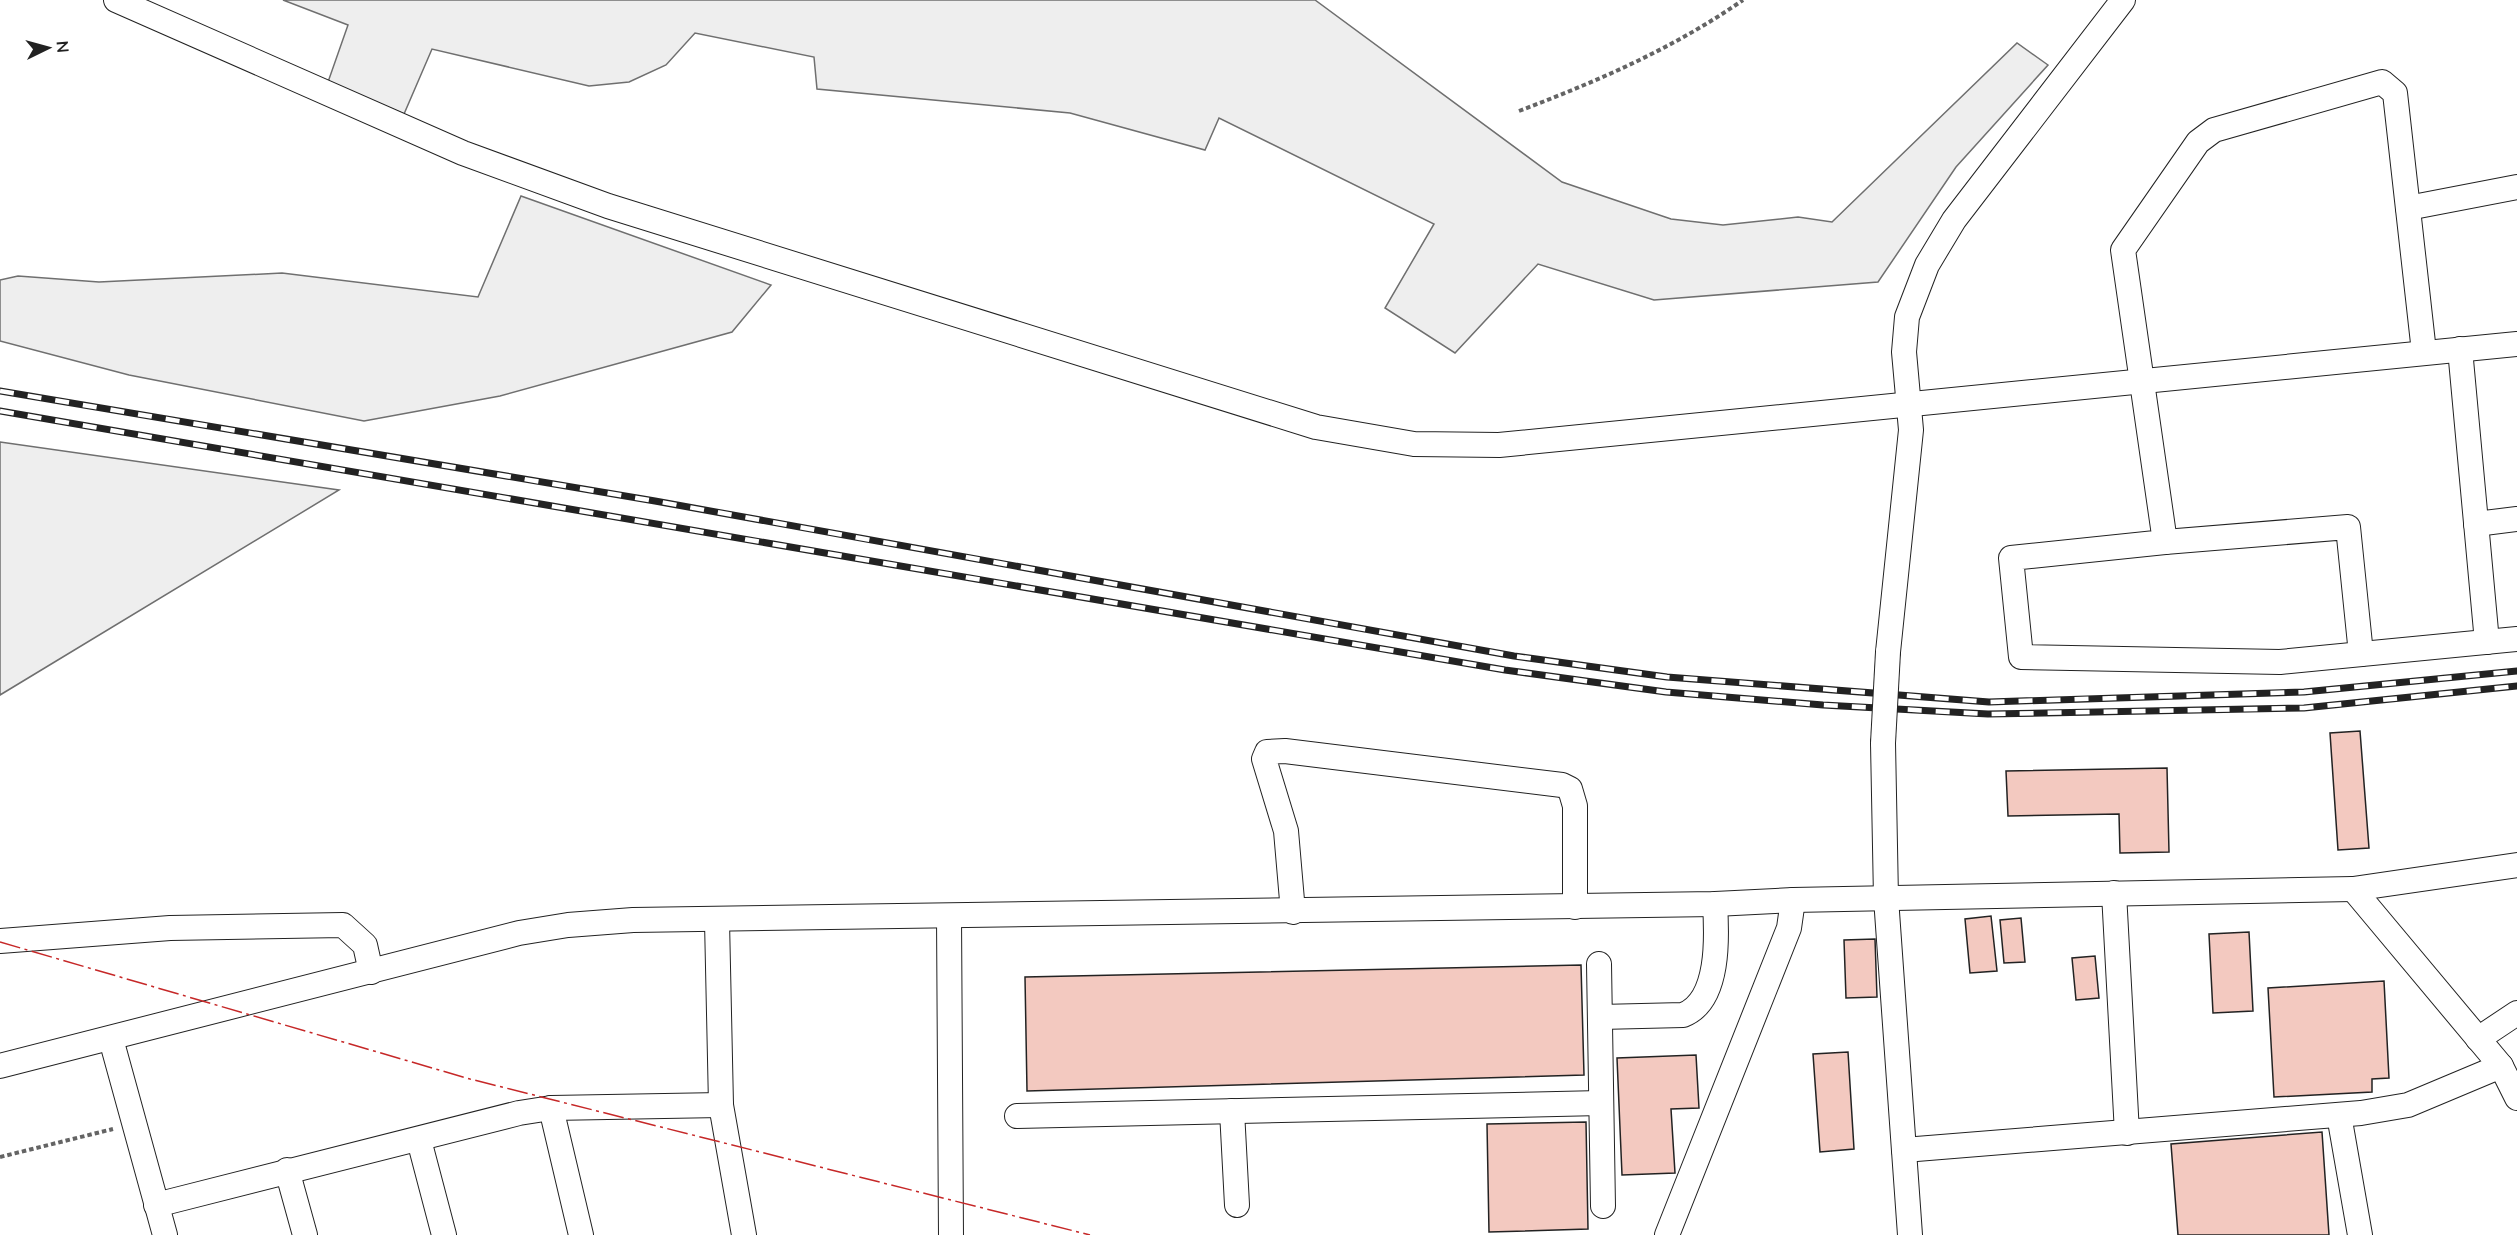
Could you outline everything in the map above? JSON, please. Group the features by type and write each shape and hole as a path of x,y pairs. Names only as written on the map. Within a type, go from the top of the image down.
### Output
{"street":[{"path":"117,0 463,153 608,206 1316,427 1414,444 1499,445 2517,344"},
{"path":"1910,1235 1886,898 1883,743 1888,652 1911,430 1904,352 1907,316 1927,265 1954,220 2123,0"},
{"path":"2165,542 2123,250 2198,142 2214,130 2382,82 2395,93 2424,352"},
{"path":"2408,208 2517,187"},
{"path":"2460,349 2487,642"},
{"path":"2476,524 2517,519"},
{"path":"2361,654 2348,527 2165,542 2011,558 2021,657 2280,662 2517,639"},
{"path":"1293,912 1286,831 1264,759 1268,752 1285,751 1562,785 1570,789 1575,806 1575,907"},
{"path":"0,1066 519,933 568,925 633,920 717,921 1575,907 1794,900 2352,889 2517,866"},
{"path":"2352,889 2501,1066 2517,1098"},
{"path":"2114,893 2127,1133"},
{"path":"1667,1235 1789,928 1794,900"},
{"path":"1600,1017 1683,1015 1692,1011 1699,1003 1714,966 1717,942 1715,904"},
{"path":"949,916 951,1235"},
{"path":"717,921 721,1105 744,1235"},
{"path":"0,941 170,928 344,925 365,945 371,972"},
{"path":"1599,964 1603,1206"},
{"path":"2478,1039 2517,1013"},
{"path":"111,1039 165,1235"},
{"path":"1904,1150 2127,1133 2339,1114 2408,1105 2501,1066"},
{"path":"1017,1116 1601,1103"},
{"path":"156,1205 519,1113 551,1108 721,1105"},
{"path":"551,1108 581,1235"},
{"path":"1232,1111 1238,1205"},
{"path":"2339,1114 2360,1235"},
{"path":"419,1140 444,1235"},
{"path":"287,1170 305,1235"}],"path":[{"path":"1520,111 1595,81 1699,31 1743,0"},
{"path":"0,1157 133,1123"}],"shaded area":[{"path":"283,0 1315,0 1562,182 1671,219 1723,225 1798,217 1832,222 2017,43 2048,65 1956,167 1878,282 1654,300 1538,264 1455,353 1385,308 1434,224 1219,118 1205,150 1070,113 817,89 814,57 695,33 666,65 629,82 589,86 432,49 404,114 328,82 348,25"},
{"path":"521,196 771,285 732,332 500,396 364,421 129,375 0,341 0,280 18,276 99,282 282,273 478,297"},
{"path":"0,442 339,490 0,695"}],"building":[{"path":"2360,731 2369,848 2338,850 2330,733"},
{"path":"2167,768 2169,852 2120,853 2119,814 2008,816 2006,771"},
{"path":"1991,916 1997,971 1970,973 1965,919"},
{"path":"2021,918 2025,962 2004,963 2000,920"},
{"path":"2249,932 2253,1011 2213,1013 2209,934"},
{"path":"1875,939 1877,997 1846,998 1844,940"},
{"path":"2095,956 2099,998 2076,1000 2072,958"},
{"path":"1581,965 1584,1075 1027,1091 1025,977"},
{"path":"2384,981 2389,1078 2372,1079 2372,1092 2274,1097 2268,988"},
{"path":"1848,1052 1854,1149 1820,1152 1813,1054"},
{"path":"1696,1055 1699,1108 1671,1109 1675,1173 1622,1175 1617,1058"},
{"path":"1586,1122 1588,1229 1489,1232 1487,1124"},
{"path":"2322,1132 2329,1235 2178,1235 2171,1144"}],"railway":[{"path":"0,391 655,501 1514,656 1667,677 1989,702 2304,692 2517,671"},
{"path":"0,411 1505,670 1666,692 1823,705 1988,714 2304,708 2517,686"}],"power":[{"path":"0,942 470,1079 1090,1235"}]}
